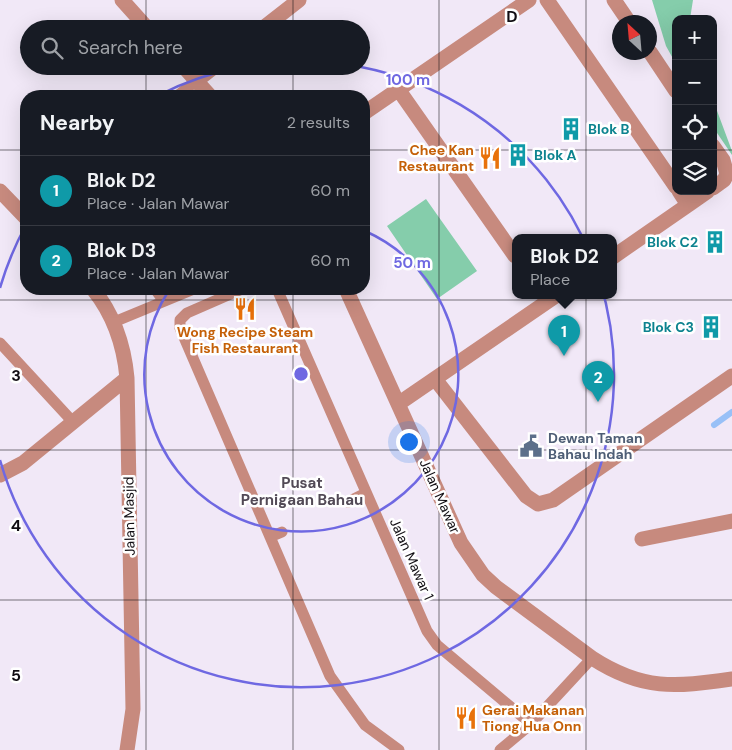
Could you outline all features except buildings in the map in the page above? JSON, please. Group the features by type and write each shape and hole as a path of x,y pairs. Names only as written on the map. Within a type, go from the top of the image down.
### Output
{"street":[{"path":"122,0 140,20"},
{"path":"273,20 299,0"},
{"path":"370,109 529,0"},
{"path":"548,0 672,181"},
{"path":"614,0 624,15"},
{"path":"655,60 672,85"},
{"path":"191,75 204,90"},
{"path":"196,81 204,75"},
{"path":"398,90 512,252"},
{"path":"717,152 726,167 727,174 724,180 717,185"},
{"path":"0,191 20,211"},
{"path":"682,195 688,205"},
{"path":"617,254 702,195"},
{"name":"Jalan Masjid","path":"97,295 114,322 121,342 127,378 133,709 127,750"},
{"name":"Jalan Mawar","path":"349,295 461,544 483,575 592,658 625,676 652,684 682,685 732,679"},
{"path":"398,404 546,299"},
{"path":"435,378 526,496 538,504 553,500 732,376"},
{"path":"0,475 23,463 127,378"},
{"path":"642,539 732,521"}],"lane":[{"path":"185,90 196,81"},
{"path":"159,295 163,300"},
{"path":"114,322 163,300 177,298 183,295"},
{"path":"228,295 187,313 180,320 179,324 335,684 365,725 399,750"},
{"name":"Jalan Mawar 1","path":"280,295 432,638 531,724"},
{"path":"0,343 73,422"},
{"path":"348,502 366,493"},
{"path":"270,537 282,532"},
{"path":"500,750 531,724 592,658"}],"green space":[{"path":"652,0 693,0 691,15 672,15 672,57 666,46"},
{"path":"717,111 732,151 732,155 717,133"},
{"path":"426,199 477,271 437,299 387,226"}],"waterway":[{"path":"714,425 732,412"}],"place":[{"name":"Blok B","path":"571,129"},
{"name":"Blok A","path":"518,155"},
{"name":"Chee Kan Restaurant","path":"490,158"},
{"name":"Blok C2","path":"715,242"},
{"name":"Wong Recipe Steam Fish Restaurant","path":"245,309"},
{"name":"Blok C3","path":"711,327"},
{"name":"Blok D2","path":"564,356"},
{"name":"Blok D3","path":"598,402"},
{"name":"Dewan Taman Bahau Indah","path":"531,446"},
{"name":"Gerai Makanan Tiong Hua Onn","path":"466,718"}],"district":[{"name":"Pusat Pernigaan Bahau","path":"302,492"}]}
